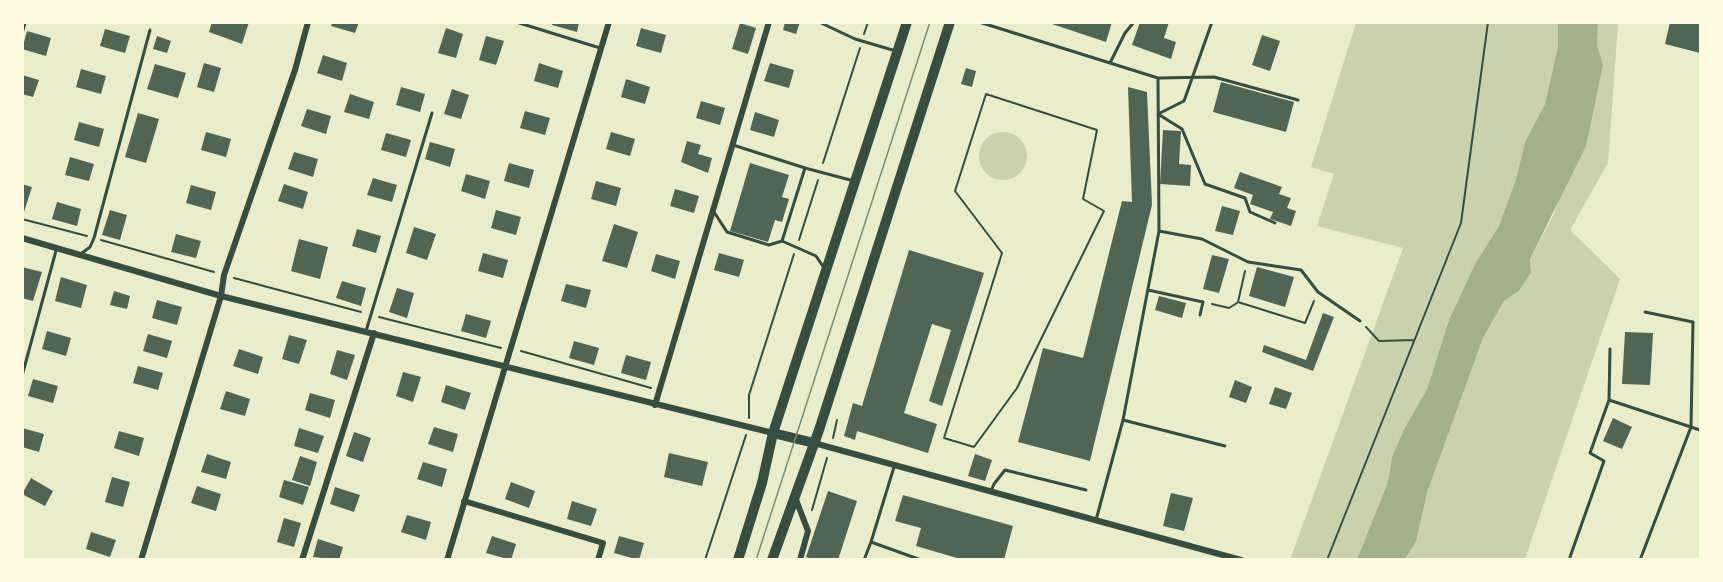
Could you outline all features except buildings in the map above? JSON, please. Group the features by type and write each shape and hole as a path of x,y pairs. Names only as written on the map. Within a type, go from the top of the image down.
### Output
{"main road":[{"path":"739,554 762,483 773,433 907,22"},
{"path":"772,560 794,493 814,443 950,22"},
{"path":"773,433 814,443"}],"street":[{"path":"141,560 222,296 224,275 295,70 308,22"},
{"path":"447,560 508,350 609,22"},
{"path":"656,405 769,22"},
{"path":"22,238 82,253 222,296 773,433"},
{"path":"302,560 374,333"},
{"path":"814,443 1241,560"},
{"path":"794,493 808,531 800,560"},
{"path":"464,501 603,543 598,560"},
{"path":"732,560 739,554"}],"lane":[{"path":"516,22 602,48"},
{"path":"819,22 862,41 898,52"},
{"path":"979,22 1158,78 1214,77 1298,100"},
{"path":"1110,63 1125,33 1134,22"},
{"path":"1158,114 1184,101 1212,22"},
{"path":"82,253 90,247 94,238 150,30"},
{"path":"1096,520 1124,420 1159,231 1158,78"},
{"path":"366,331 432,113"},
{"path":"1158,114 1182,129 1205,184 1245,198 1250,212 1275,223"},
{"path":"733,145 855,181"},
{"path":"782,241 805,168"},
{"path":"713,210 727,232 769,245 782,241 816,256 826,271"},
{"path":"1159,231 1202,239 1248,262 1301,270 1317,292 1360,321"},
{"path":"22,376 57,247"},
{"path":"1148,290 1203,302 1200,315"},
{"path":"1640,560 1691,427 1693,322 1645,312"},
{"path":"1570,556 1604,461 1590,453 1609,400 1610,349"},
{"path":"1609,400 1701,430"},
{"path":"1124,420 1226,446"},
{"path":"864,560 895,465"},
{"path":"992,491 994,484 1005,470 1086,490"},
{"path":"871,542 921,560"}],"path":[{"path":"22,35 26,22"},
{"path":"705,560 749,427 749,395 868,22"},
{"path":"1327,560 1461,223 1488,22"},
{"path":"986,94 1097,130 1083,199 1104,211 1017,388 974,447 944,438 1002,253 955,191 986,94"},
{"path":"22,219 371,315 508,350 526,351 660,390"},
{"path":"1203,302 1229,308 1238,302 1248,262"},
{"path":"1238,302 1305,323 1317,292"},
{"path":"1360,321 1379,341 1414,340"},
{"path":"830,447 837,420"}],"shaded area":[{"path":"1356,23 1558,23 1558,46 1545,104 1525,142 1516,179 1499,226 1475,264 1449,320 1427,389 1404,429 1392,457 1388,482 1357,559 1290,560 1403,248 1317,226 1334,174 1311,167"},
{"path":"1558,23 1598,23 1597,45 1603,65 1586,146 1530,259 1531,273 1519,291 1504,301 1483,338 1427,493 1416,542 1405,559 1357,559 1388,482 1392,457 1404,429 1427,389 1449,320 1475,264 1499,226 1516,179 1525,142 1545,104 1558,46"},
{"path":"1598,23 1618,23 1608,163 1570,230 1620,279 1525,559 1405,560 1416,542 1427,493 1483,338 1504,301 1519,291 1531,273 1530,259 1554,214 1603,66 1597,45"},
{"path":"998,132 1008,132 1020,139 1027,151 1027,161 1020,173 1008,180 998,180 983,169 979,161 979,151 990,136"}],"tram line":[{"path":"756,560 930,22"}]}
